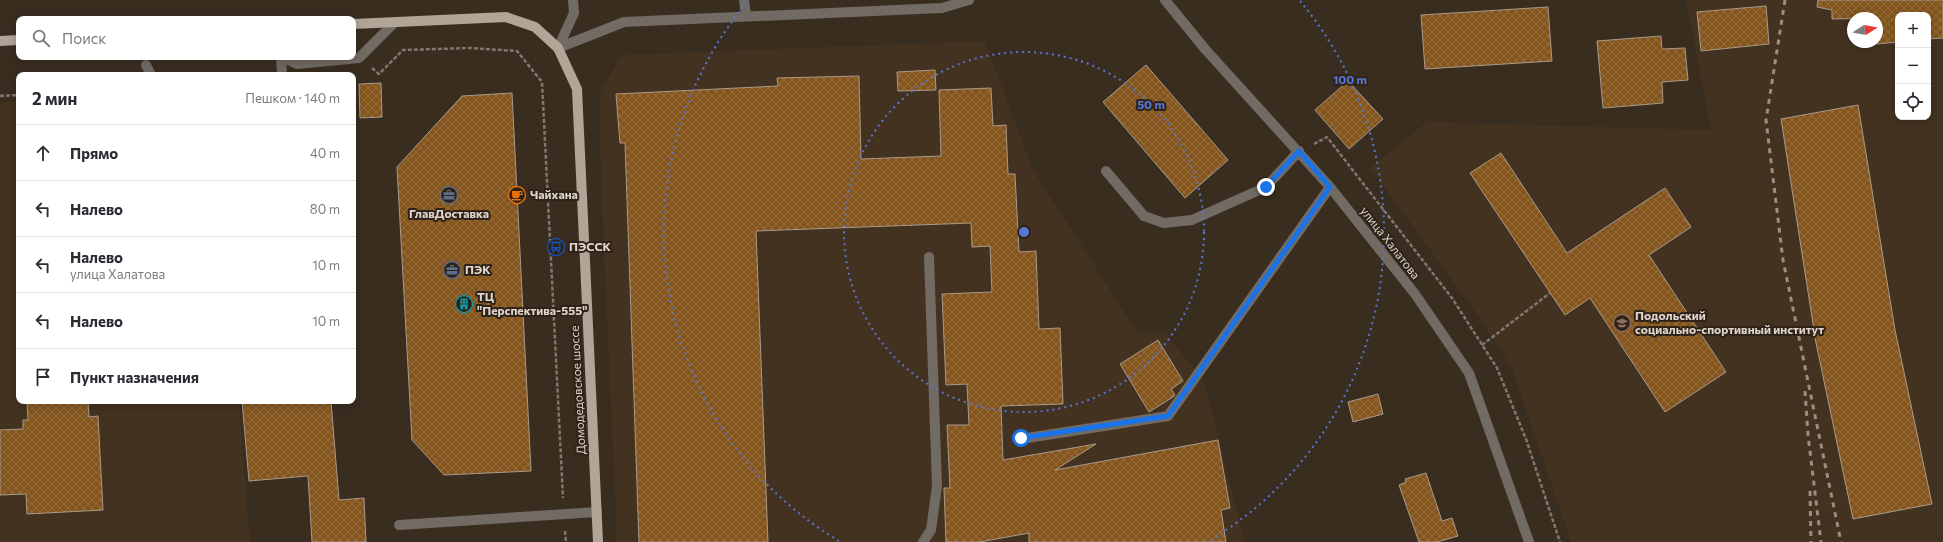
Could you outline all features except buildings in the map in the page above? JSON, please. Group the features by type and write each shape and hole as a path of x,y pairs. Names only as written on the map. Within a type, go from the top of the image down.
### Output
{"main road":[{"path":"356,24 506,17 535,27 558,48"},
{"path":"0,41 16,40"},
{"name":"Домодедовское шоссе","path":"558,48 577,90 598,542"}],"street":[{"path":"558,48 574,13 573,0"},
{"path":"744,0 746,16"},
{"path":"558,48 624,22 942,8 969,0"},
{"name":"улица Халатова","path":"1165,0 1205,49 1330,187 1415,294 1469,373 1529,542"},
{"path":"356,58 359,58 395,22"},
{"path":"282,60 282,72"},
{"path":"288,60 297,64 338,60"},
{"path":"146,65 150,72"},
{"path":"1106,171 1144,216 1164,222 1192,220 1266,187 1299,151"},
{"path":"1021,438 1168,416 1330,187"},
{"path":"923,542 931,530 937,486 929,257"},
{"path":"399,525 597,512"}],"path":[{"path":"359,58 379,74 403,50 470,48 517,51 542,82 566,542"},
{"path":"0,96 16,95"},
{"path":"1482,345 1550,293"}],"shaded area":[{"path":"1686,0 1943,0 1943,542 1571,542 1512,368 1472,307 1370,168 1427,122 1711,130"},
{"path":"985,41 1033,170 1138,333 1165,333 1203,379 1245,542 617,542 601,178 599,95 621,55"},
{"path":"16,101 16,404 239,404 250,542 0,542 0,102"}],"railway":[{"path":"1785,0 1766,120 1783,260 1841,542"},
{"path":"1805,391 1808,435 1821,542"},
{"path":"1810,491 1811,542"}],"place":[{"name":"ГлавДоставка","path":"449,195"},
{"name":"Чайхана","path":"517,195"},
{"name":"ПЭССК","path":"556,247"},
{"name":"ПЭК","path":"452,270"},
{"name":"ТЦ \"Перспектива-555\"","path":"464,304"},
{"name":"Подольский социально-спортивный институт","path":"1622,323"}],"route":[{"path":"1021,438 1168,416 1313,214 1330,187 1299,151 1266,187"}]}
